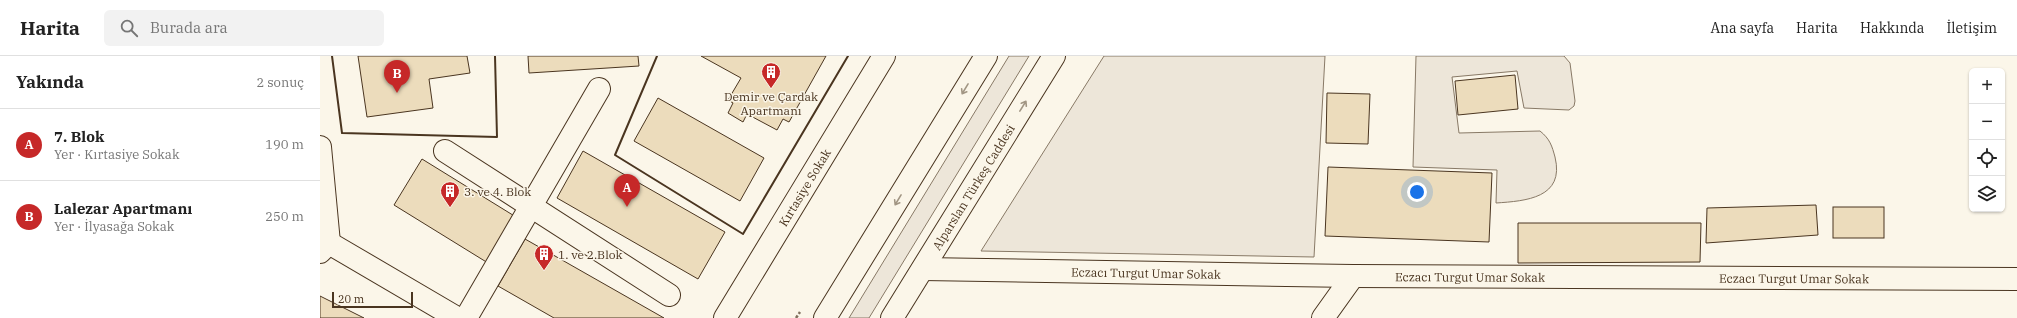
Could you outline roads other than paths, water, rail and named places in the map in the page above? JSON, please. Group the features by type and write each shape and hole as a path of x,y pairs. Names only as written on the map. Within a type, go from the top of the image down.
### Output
{"main road":[{"name":"Kırtasiye Sokak","path":"725,318 884,56"},
{"path":"825,318 986,56"},
{"name":"Alparslan Türkeş Caddesi","path":"892,318 1054,56"},
{"path":"466,318 599,89"},
{"path":"320,147 324,247 457,318"},
{"path":"445,151 669,296"},
{"name":"Eczacı Turgut Umar Sokak","path":"923,269 1353,276 2017,279"},
{"path":"1323,318 1353,276"}],"place":[{"name":"Demir ve Çardak Apartmanı","path":"771,89"},
{"name":"Lalezar Apartmanı","path":"397,93"},
{"name":"7. Blok","path":"627,207"},
{"name":"3. ve 4. Blok","path":"450,208"},
{"name":"1. ve 2.Blok","path":"544,271"}]}
